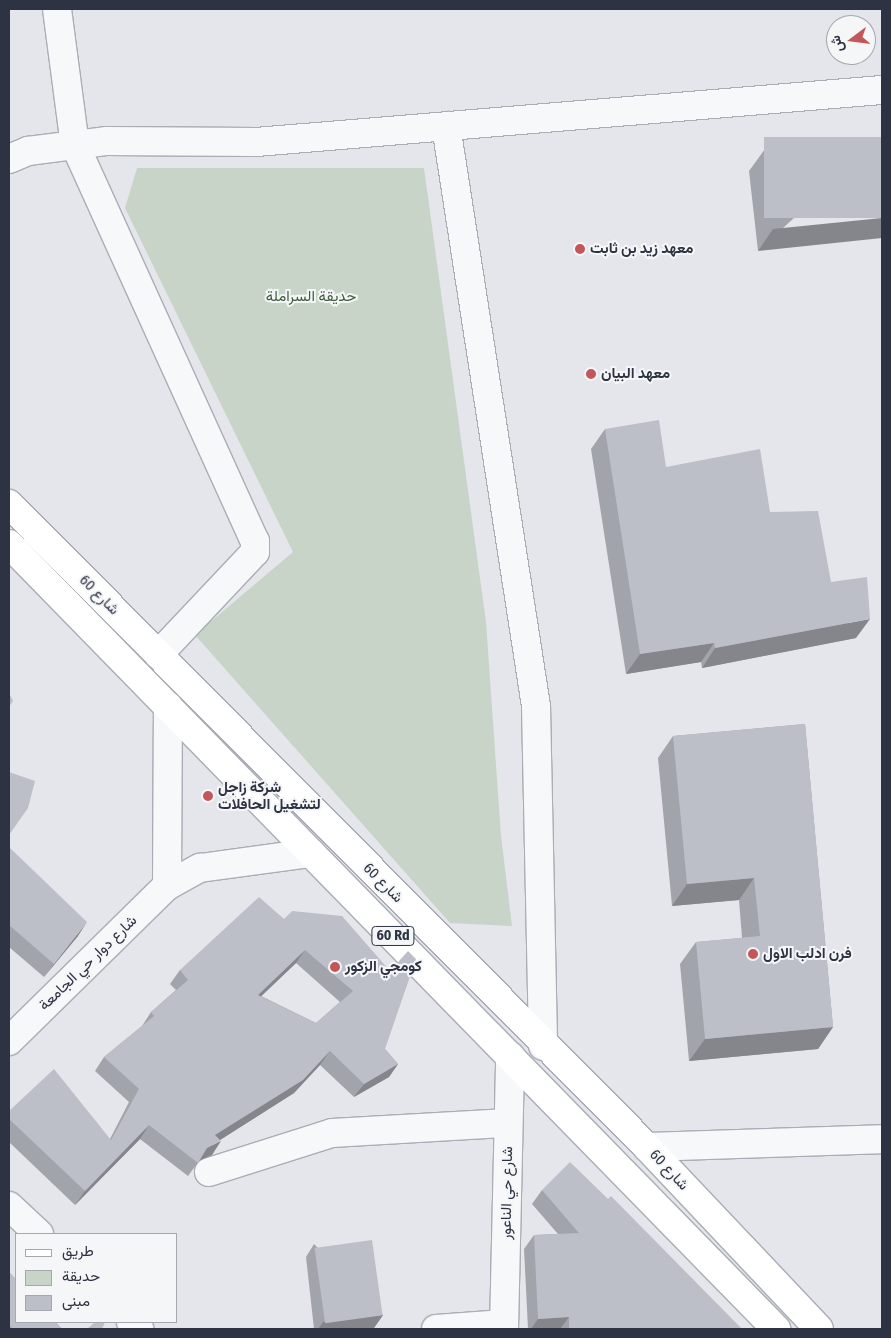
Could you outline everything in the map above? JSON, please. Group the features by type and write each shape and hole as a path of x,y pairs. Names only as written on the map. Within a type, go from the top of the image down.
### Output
{"main road":[{"name":"شارع 60","path":"9,504 543,1046 647,1147 819,1329"},
{"name":"شارع 60","path":"9,544 776,1329"}],"street":[{"path":"57,9 74,145 255,540 255,552 158,655"},
{"path":"9,158 28,151 107,141 256,142 882,90"},
{"path":"446,126 536,706 543,1046"},
{"path":"167,886 168,706"},
{"name":"شارع دوار حي الجامعة","path":"9,1041 167,886 200,868 311,853"},
{"name":"شارع حي الناعور","path":"504,1326 510,1056"},
{"path":"209,1172 332,1133 508,1123"},
{"path":"647,1147 882,1139"},
{"path":"9,1206 38,1233"},
{"path":"436,1329 504,1326"}],"green space":[{"name":"حديقة السراملة","path":"137,168 424,168 486,622 501,836 512,926 450,923 195,635 293,552 125,208"}],"building":[{"path":"764,137 882,137 882,218 764,218"},
{"path":"659,420 666,467 760,449 770,512 818,511 831,582 867,577 870,619 715,648 714,643 640,654 605,429"},
{"path":"9,693 13,701 9,707"},
{"path":"805,724 833,1027 705,1039 696,942 760,936 754,878 687,884 673,736"},
{"path":"9,772 35,781 28,808 9,835"},
{"path":"9,847 87,922 54,964 9,925"},
{"path":"259,897 284,919 292,911 342,916 390,971 408,951 416,959 385,1049 398,1064 364,1084 330,1051 303,1080 215,1135 221,1141 207,1148 198,1163 149,1125 85,1191 9,1119 9,1111 54,1069 111,1140 139,1089 104,1057 154,1016 151,1012 188,980 180,970","holes":["305,950 353,991 316,1023 258,995"]},
{"path":"570,1162 608,1199 611,1196 742,1329 569,1329 569,1317 538,1319 534,1235 579,1233 542,1190"},
{"path":"372,1240 383,1315 325,1323 315,1248"},
{"path":"9,1272 15,1279 15,1323 56,1323 62,1329 13,1329 9,1325"},
{"path":"94,1323 105,1323 102,1329 87,1329"}],"place":[{"name":"معهد زيد بن ثابت","path":"580,249"},
{"name":"معهد البيان","path":"591,374"},
{"name":"شركة زاجل لتشغيل الحافلات","path":"208,796"},
{"name":"فرن ادلب الاول","path":"753,954"},
{"name":"كومجي الزكور","path":"335,967"}]}
